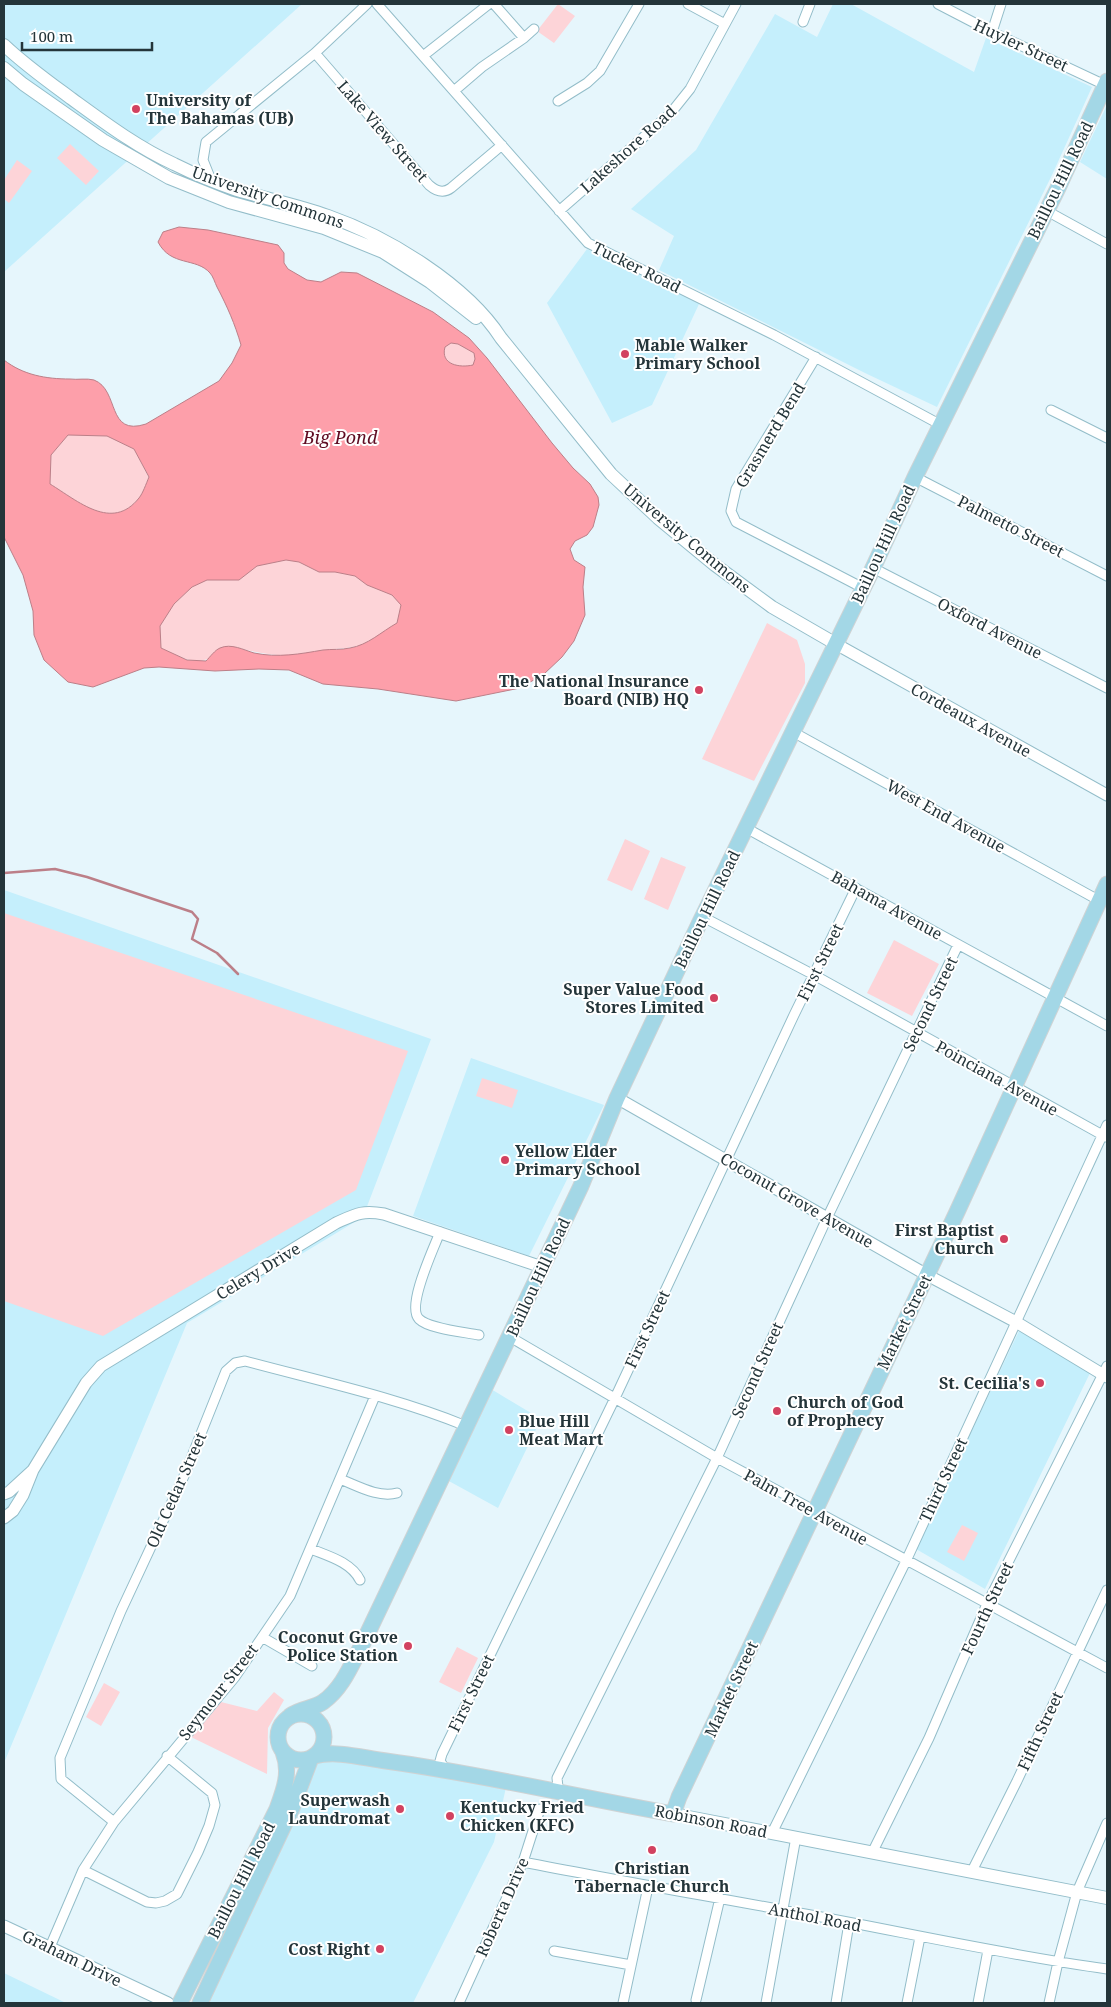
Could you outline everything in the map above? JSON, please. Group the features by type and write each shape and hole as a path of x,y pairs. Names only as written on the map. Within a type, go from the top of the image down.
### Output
{"main road":[{"name":"University Commons","path":"7,54 23,62 127,138 174,164 234,189 328,216 387,242 436,274 482,313 611,474 658,518 715,565 772,607 836,644"},
{"path":"6,75 23,62"},
{"name":"University Commons","path":"6,75 103,140 169,178 229,202 324,228 383,252 430,282 487,329 501,338"},
{"name":"Baillou Hill Road","path":"290,1716 324,1702 343,1680 510,1337 581,1186 617,1098 703,917 1107,84"},
{"name":"Market Street","path":"673,1814 679,1797 927,1275 1107,884"},
{"path":"305,1714 312,1717 320,1725 324,1740 322,1747 312,1757 296,1760 283,1752 278,1743 278,1732 282,1723 290,1716 305,1714"},
{"name":"Baillou Hill Road","path":"180,2003 277,1809 286,1781 287,1769 283,1752"},
{"name":"Robinson Road","path":"312,1757 328,1754 352,1756 444,1769 1107,1898"},
{"name":"Baillou Hill Road","path":"200,2003 292,1808 312,1757"}],"street":[{"path":"212,180 203,160 206,142 315,53 367,4"},
{"name":"Tucker Road","path":"377,4 588,243 774,334 941,425"},
{"path":"423,56 489,4"},
{"path":"494,4 524,38"},
{"path":"558,101 587,83 600,70 639,4"},
{"path":"688,4 725,24"},
{"name":"Lakeshore Road","path":"559,211 670,114 681,102 736,4"},
{"path":"803,22 810,4"},
{"name":"Huyler Street","path":"938,4 992,32 1107,84"},
{"path":"992,32 1001,4"},
{"path":"454,91 534,29"},
{"name":"Lake View Street","path":"315,53 429,185 437,191 446,191 451,188 502,145"},
{"path":"1047,211 1107,244"},
{"name":"Grasmerd Bend","path":"816,357 736,489 731,511 736,522 863,588"},
{"path":"1051,410 1107,438"},
{"name":"Palmetto Street","path":"915,477 1107,576"},
{"name":"Oxford Avenue","path":"873,568 1107,688"},
{"name":"Cordeaux Avenue","path":"836,644 1107,794"},
{"name":"West End Avenue","path":"793,732 1100,901"},
{"name":"Bahama Avenue","path":"746,828 1107,1026"},
{"name":"First Street","path":"444,1769 440,1761 442,1754 615,1398 856,888"},
{"name":"Poinciana Avenue","path":"703,917 814,975 1014,1088 1105,1136"},
{"name":"Second Street","path":"561,1793 557,1778 717,1458 826,1218 958,945"},
{"name":"Coconut Grove Avenue","path":"617,1098 927,1275 1016,1322 1106,1373"},
{"name":"Third Street","path":"772,1833 906,1561 1016,1322 1105,1136 1107,1124"},
{"name":"Celery Drive","path":"4,1518 13,1511 23,1495 32,1470 86,1383 101,1366 336,1223 367,1211 384,1214 542,1267"},
{"path":"440,1232 417,1295 415,1313 420,1320 430,1325 479,1335"},
{"name":"Palm Tree Avenue","path":"510,1337 717,1458 1107,1668"},
{"name":"Old Cedar Street","path":"114,1822 61,1780 60,1758 121,1611 184,1476 226,1371 235,1363 245,1361 375,1396 444,1417 466,1426"},
{"name":"Fourth Street","path":"873,1852 929,1738 987,1604 1106,1373"},
{"name":"Seymour Street","path":"50,1947 82,1870 114,1822 235,1677 290,1596 375,1396"},
{"name":"Celery Drive","path":"4,1494 9,1492 32,1470"},
{"path":"340,1479 377,1493 391,1495 398,1493"},
{"path":"311,1549 349,1566 356,1572 360,1580"},
{"name":"Fifth Street","path":"972,1871 1017,1781 1076,1652 1107,1590"},
{"path":"262,1636 312,1666"},
{"path":"82,1870 147,1902 165,1901 177,1894 205,1835 215,1805 212,1793 168,1756"},
{"name":"Roberta Drive","path":"459,2003 523,1862 540,1809"},
{"path":"1049,2003 1077,1892 1107,1823"},
{"path":"766,2003 796,1837"},
{"name":"Anthol Road","path":"523,1862 988,1950 1107,1969"},
{"path":"623,2003 648,1887"},
{"path":"696,2000 720,1898"},
{"path":"836,2003 849,1923"},
{"name":"Graham Drive","path":"4,1926 168,2003"},
{"path":"908,2003 920,1937"},
{"path":"978,2003 988,1950"},
{"path":"554,1952 631,1965"}],"shaded area":[{"name":"University of The Bahamas (UB)","path":"4,4 302,4 4,272"},
{"path":"558,4 575,16 554,43 537,31"},
{"path":"833,4 851,4 974,72 986,38 1092,87 1052,175 937,407 659,270 674,236 631,209 696,150 775,14 817,37"},
{"path":"1107,105 1107,179 1080,162"},
{"path":"70,144 99,171 86,185 57,158"},
{"path":"17,160 32,171 9,203 4,199 4,180"},
{"name":"Mable Walker Primary School","path":"587,249 699,304 652,405 612,423 547,303"},
{"path":"451,343 458,344 474,353 473,366 457,366 448,361 444,352 445,346"},
{"path":"68,435 107,436 134,449 149,478 139,498 128,508 117,513 106,513 83,505 50,484 51,455"},
{"path":"286,560 299,562 319,572 335,572 355,576 367,585 392,595 402,605 397,623 363,644 320,650 301,655 268,654 236,647 206,660 198,661 183,658 161,648 160,626 174,604 192,587 207,580 239,580 257,566"},
{"path":"767,623 797,640 805,664 805,683 754,781 702,759"},
{"path":"625,839 650,851 632,891 607,880"},
{"path":"661,857 686,867 668,910 644,899"},
{"path":"4,890 431,1039 363,1217 187,1323 4,1763"},
{"path":"4,913 408,1051 356,1190 103,1336 4,1301"},
{"path":"894,940 939,964 912,1016 867,993"},
{"name":"Yellow Elder Primary School","path":"471,1058 604,1105 529,1256 413,1216"},
{"path":"482,1078 518,1090 512,1108 476,1096"},
{"path":"1019,1331 1090,1373 985,1589 916,1549"},
{"path":"491,1389 541,1419 498,1508 447,1480"},
{"path":"962,1525 978,1533 964,1561 947,1552"},
{"path":"457,1647 478,1658 461,1693 439,1682"},
{"path":"104,1683 120,1692 101,1726 86,1717"},
{"path":"274,1692 284,1700 268,1728 267,1774 191,1737 221,1702 257,1711"},
{"path":"318,1743 508,1778 494,1842 413,2003 207,2003 298,1810"},
{"path":"4,1973 66,2003 4,2003"}],"water":[{"name":"Big Pond","path":"179,227 208,230 278,245 284,253 284,263 288,269 307,280 321,282 341,272 357,273 433,312 469,338 487,358 552,443 573,468 590,484 598,497 599,505 593,527 587,535 575,541 570,549 574,560 585,567 583,587 585,615 574,641 562,657 544,674 520,688 456,701 378,689 323,684 289,670 215,671 159,667 144,668 93,687 68,682 44,660 34,635 33,611 23,575 4,537 4,360 27,373 35,375 52,378 94,380 102,385 119,418 125,424 133,426 146,424 219,381 232,363 241,345 233,322 211,274 198,265 176,259 163,250 158,242 163,232","holes":["451,343 458,344 474,353 473,365 462,366 448,361 444,353 445,347","68,435 107,436 134,449 149,477 139,498 129,508 118,513 106,513 83,505 50,484 51,455","286,560 299,562 319,572 335,572 355,576 367,585 392,595 401,605 397,623 369,641 347,649 280,655 254,653 229,646 218,649 206,661 187,660 161,648 160,626 174,604 192,587 207,580 239,580 257,566"]}],"waterway":[{"path":"4,873 55,869 87,877 192,912 198,919 192,939 217,953 238,974"}],"place":[{"name":"University of The Bahamas (UB)","path":"136,109"},
{"name":"Mable Walker Primary School","path":"625,354"},
{"name":"The National Insurance Board (NIB) HQ","path":"699,690"},
{"name":"Super Value Food Stores Limited","path":"714,998"},
{"name":"Yellow Elder Primary School","path":"505,1160"},
{"name":"First Baptist Church","path":"1004,1239"},
{"name":"St. Cecilia's","path":"1040,1383"},
{"name":"Church of God of Prophecy","path":"777,1411"},
{"name":"Blue Hill Meat Mart","path":"509,1430"},
{"name":"Coconut Grove Police Station","path":"408,1646"},
{"name":"Superwash Laundromat","path":"400,1809"},
{"name":"Kentucky Fried Chicken (KFC)","path":"450,1816"},
{"name":"Christian Tabernacle Church","path":"652,1850"},
{"name":"Cost Right","path":"380,1949"}]}
